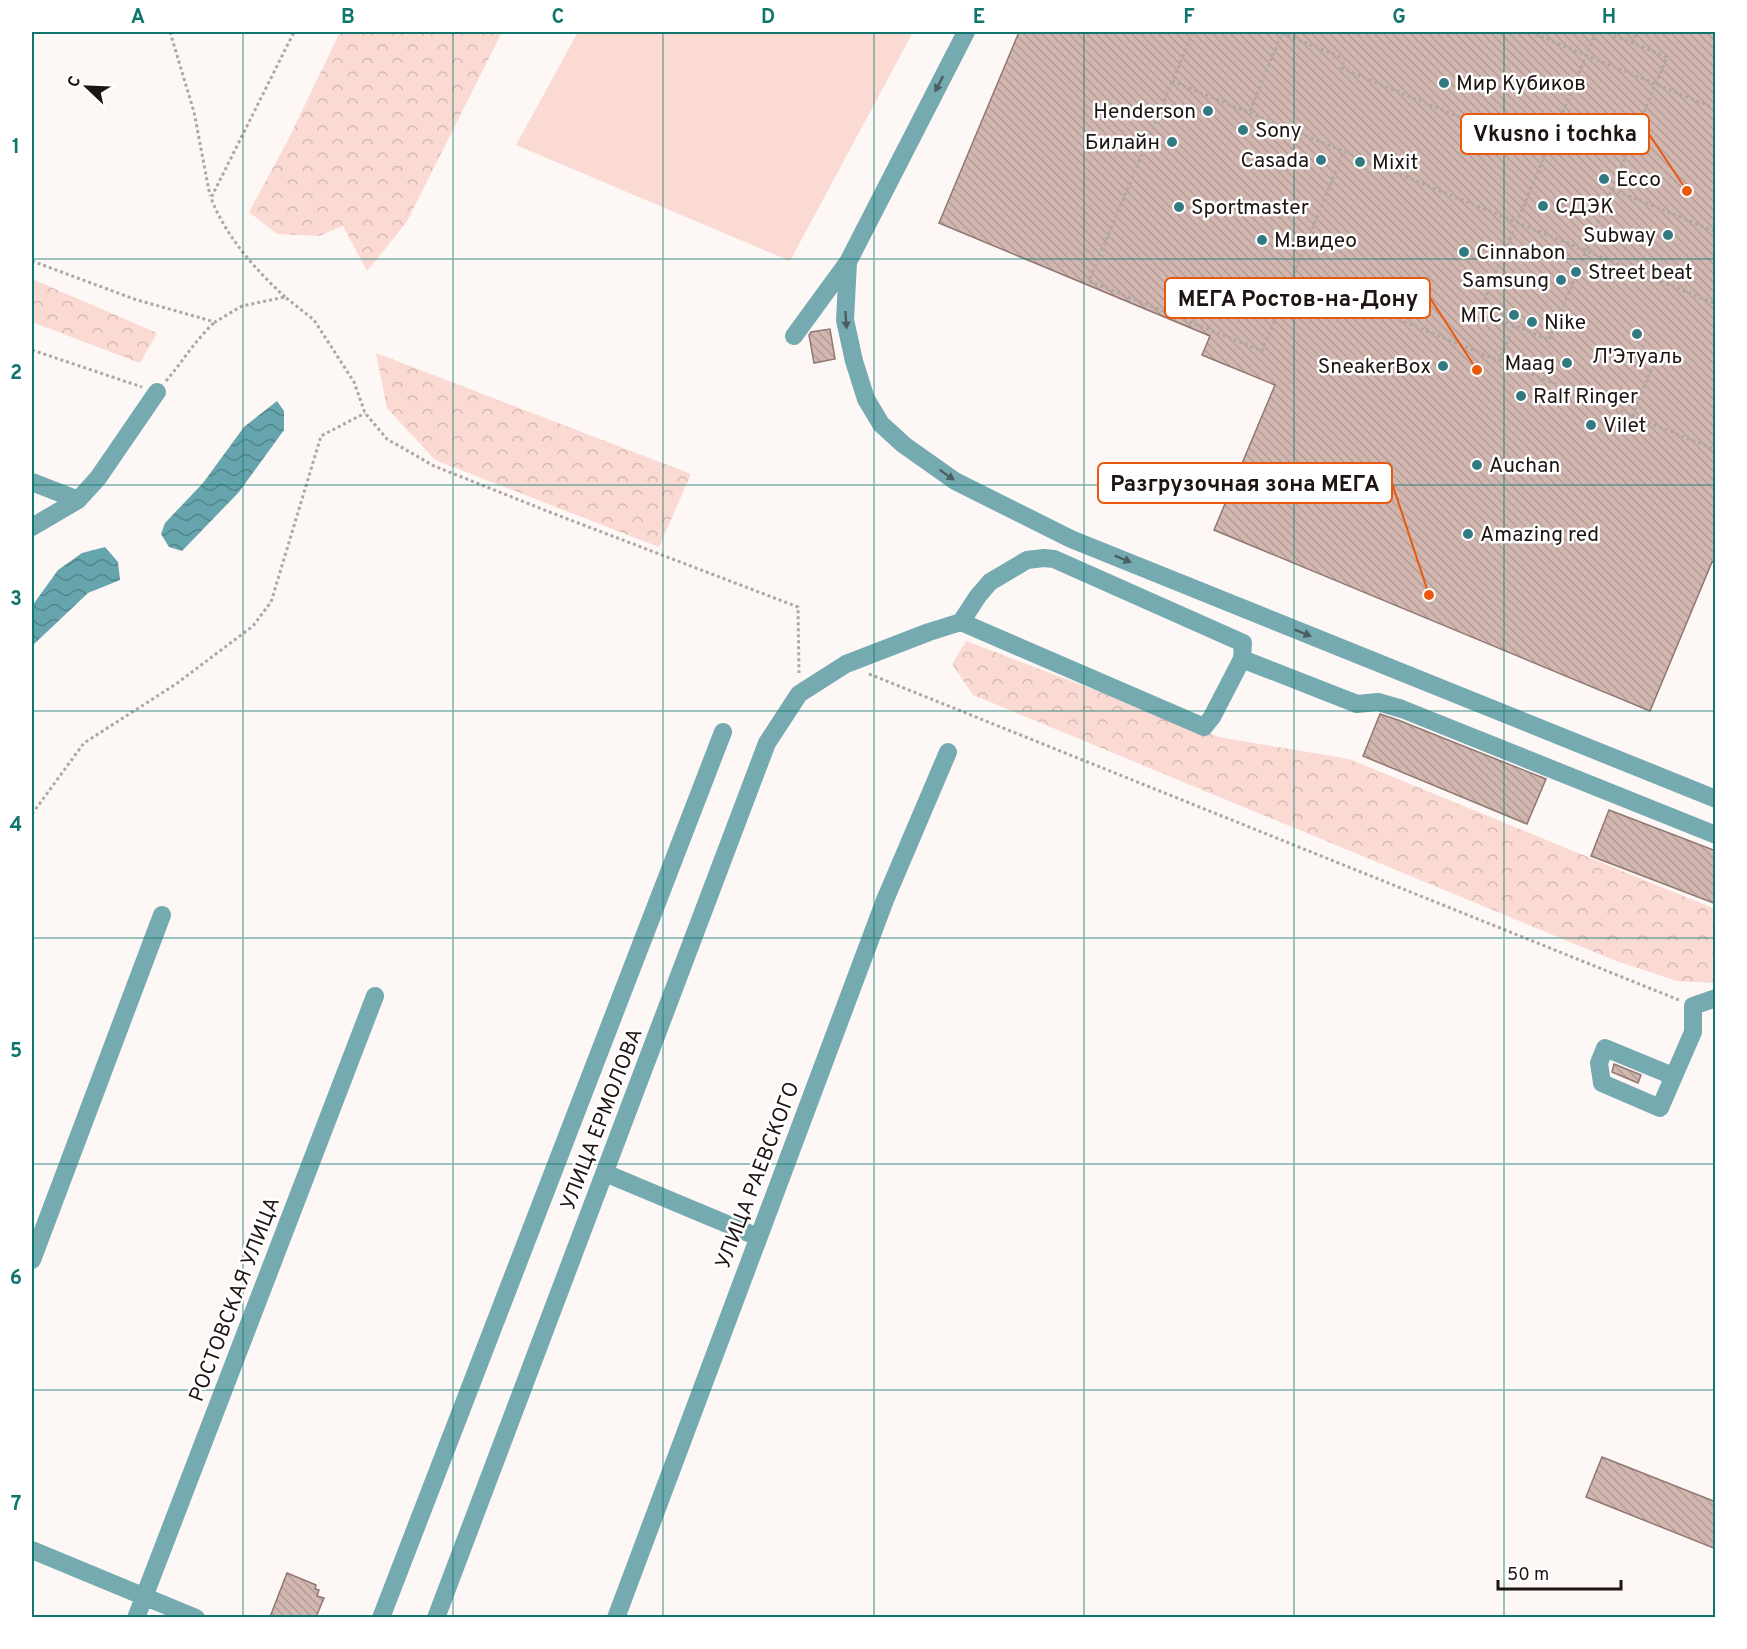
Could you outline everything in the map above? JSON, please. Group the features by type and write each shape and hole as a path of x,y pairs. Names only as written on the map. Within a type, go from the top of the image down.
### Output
{"street":[{"path":"795,336 848,262 966,32"},
{"path":"848,262 845,320 854,361 866,399 881,424 888,431 955,481 1071,539 1716,799"},
{"path":"32,527 78,500 98,478 157,392"},
{"path":"32,482 78,500"},
{"path":"1054,559 1243,643 1242,659 1212,717 1204,727 961,622 990,582 1027,560 1054,559"},
{"name":"УЛИЦА ЕРМОЛОВА","path":"436,1617 767,743 798,694 846,664 961,622"},
{"path":"1242,659 1357,704 1378,702 1402,709 1716,835"},
{"name":"УЛИЦА ЕРМОЛОВА","path":"381,1617 723,732"},
{"name":"УЛИЦА РАЕВСКОГО","path":"616,1617 885,900 948,752"},
{"path":"32,1260 162,915"},
{"name":"РОСТОВСКАЯ УЛИЦА","path":"136,1617 375,996"},
{"path":"1674,1076 1693,1032 1693,1006 1716,998"},
{"path":"605,1173 758,1237"},
{"path":"32,1550 196,1617"}],"path":[{"path":"170,32 194,112 211,198 218,217 248,259 285,297 314,320 354,382 365,413 387,439 434,466 798,607 798,694"},
{"path":"211,198 294,32"},
{"path":"1193,32 1089,281 1262,351 1344,151"},
{"path":"1250,111 1283,32 1345,59 1341,68 1546,153"},
{"path":"1530,32 1716,109"},
{"path":"1596,32 1480,311 1549,340 1667,57 1605,32"},
{"path":"1632,43 1637,32"},
{"path":"1172,81 1250,111 1716,304"},
{"path":"1612,189 1716,232"},
{"path":"32,261 134,299 215,322"},
{"path":"1293,276 1716,450"},
{"path":"32,350 157,392 201,335 215,322 242,306 285,297"},
{"path":"1499,361 1514,325"},
{"path":"1632,416 1658,353"},
{"path":"32,814 84,743 176,684 253,626 271,602 321,436 365,413"},
{"path":"846,664 1693,1006"}],"green space":[{"path":"340,32 502,32 406,223 367,271 343,226 319,236 277,234 249,212 289,138"},
{"path":"578,32 913,32 790,261 516,145"},
{"path":"32,279 157,333 140,363 32,322"},
{"path":"376,353 691,474 659,547 435,460 387,408"},
{"path":"966,641 1219,737 1349,759 1715,909 1715,983 1677,981 1616,961 973,695 952,664"}],"water":[{"path":"277,401 284,411 284,430 239,492 182,551 169,547 161,534 165,523 203,483 244,427"},
{"path":"105,547 118,562 120,580 88,593 32,646 32,606 58,570 82,553"}],"building":[{"path":"1019,32 1716,32 1716,563 1712,562 1650,711 1214,530 1275,385 1202,355 1210,336 939,223"},
{"path":"830,329 835,359 814,363 809,335 811,332"},
{"path":"1380,714 1546,779 1527,824 1363,756"},
{"path":"1609,810 1716,851 1716,904 1591,856"},
{"path":"1614,1064 1641,1075 1638,1083 1612,1072"},
{"path":"1602,1457 1716,1502 1716,1549 1586,1497"},
{"path":"287,1573 316,1585 315,1589 319,1590 317,1596 324,1598 316,1617 270,1617"}],"place":[{"name":"Мир Кубиков","path":"1444,83"},
{"name":"Henderson","path":"1208,111"},
{"name":"Sony","path":"1243,130"},
{"name":"Билайн","path":"1172,142"},
{"name":"Casada","path":"1321,160"},
{"name":"Mixit","path":"1360,162"},
{"name":"Ecco","path":"1604,179"},
{"name":"Vkusno i tochka","path":"1687,191"},
{"name":"СДЭК","path":"1543,206"},
{"name":"Sportmaster","path":"1179,207"},
{"name":"Subway","path":"1668,235"},
{"name":"М.видео","path":"1262,240"},
{"name":"Cinnabon","path":"1464,252"},
{"name":"Street beat","path":"1576,272"},
{"name":"Samsung","path":"1561,280"},
{"name":"МТС","path":"1514,315"},
{"name":"Nike","path":"1532,322"},
{"name":"Л'Этуаль","path":"1637,334"},
{"name":"Maag","path":"1567,363"},
{"name":"SneakerBox","path":"1443,366"},
{"name":"МЕГА Ростов-на-Дону","path":"1477,370"},
{"name":"Ralf Ringer","path":"1521,396"},
{"name":"Vilet","path":"1591,425"},
{"name":"Auchan","path":"1477,465"},
{"name":"Amazing red","path":"1468,534"},
{"name":"Разгрузочная зона МЕГА","path":"1429,595"}]}
